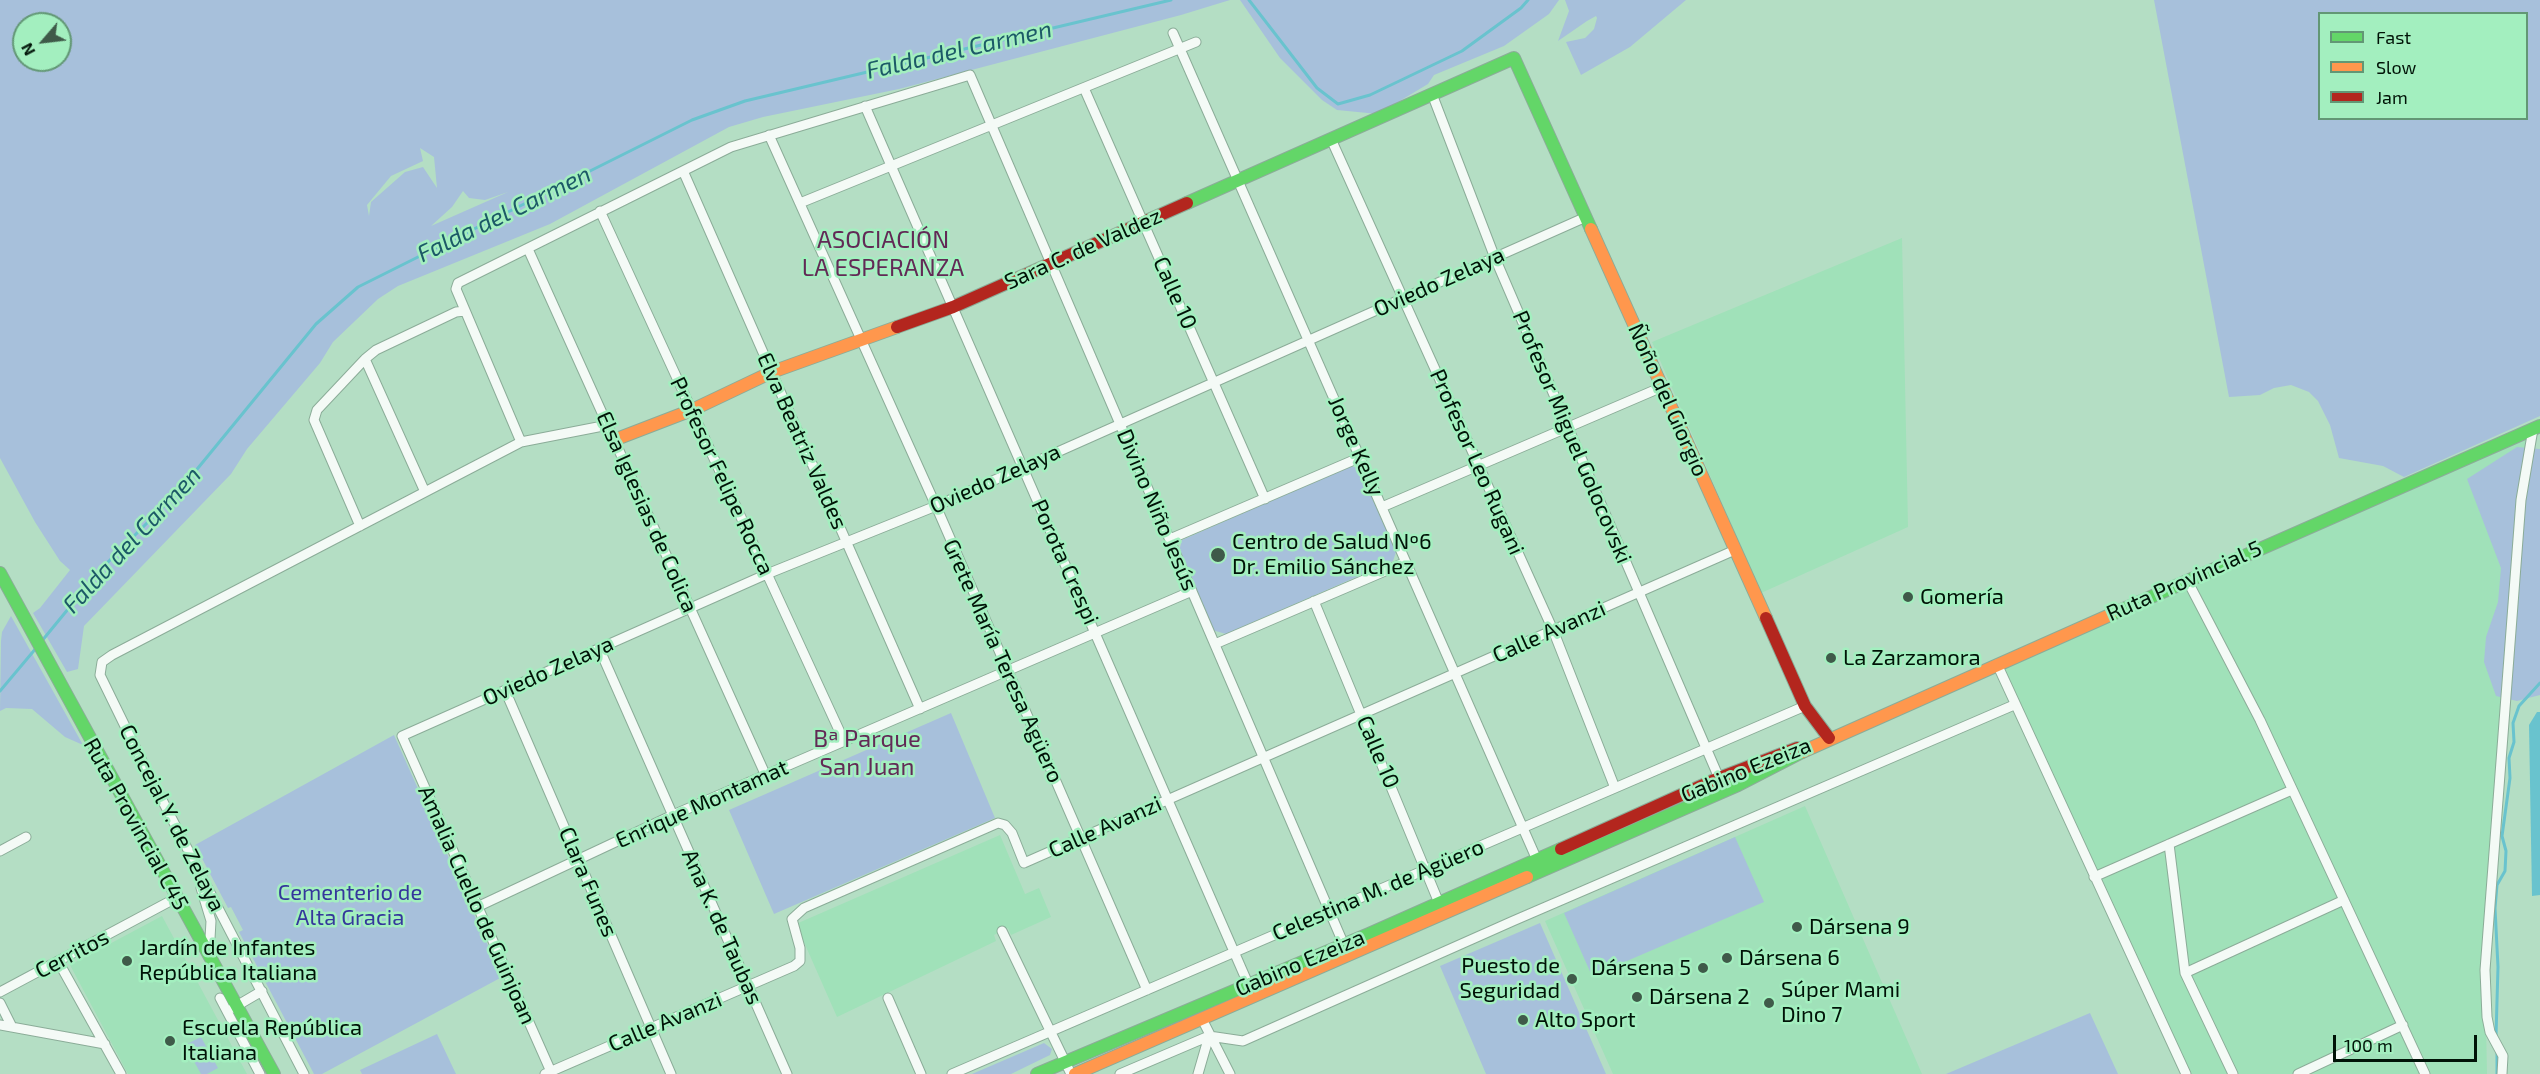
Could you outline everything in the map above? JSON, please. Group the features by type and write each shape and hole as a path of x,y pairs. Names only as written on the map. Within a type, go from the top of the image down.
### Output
{"main road":[{"name":"Sara C. de Valdez","path":"614,440 692,410 772,372 862,342 953,307 1514,58"},
{"name":"Ñoño del Giorgio","path":"1514,58 1805,706 1829,738"},
{"name":"Ruta Provincial 5","path":"1829,738 2536,428"},
{"name":"Ruta Provincial C45","path":"0,573 274,1074"},
{"name":"Gabino Ezeiza","path":"1037,1074 1344,945 1719,778 1793,748 1829,738"},
{"name":"Gabino Ezeiza","path":"1073,1074 1738,785 1829,738"}],"street":[{"name":"Jorge Kelly","path":"1173,33 1537,860"},
{"path":"800,203 1196,42"},
{"name":"Divino Niño Jesús","path":"865,106 970,75 1344,945"},
{"name":"Calle 10","path":"1084,88 1265,499"},
{"name":"Profesor Miguel Golocovski","path":"1432,94 1495,258 1570,427 1638,593 1719,778"},
{"path":"521,442 470,316 465,311 456,289 459,283 731,147 865,106"},
{"name":"Porota Crespi","path":"865,106 1249,986"},
{"name":"Grete María Teresa Agüero","path":"769,135 936,506 1147,990"},
{"name":"Profesor Leo Rugani","path":"1330,139 1553,630 1615,788"},
{"name":"Elva Beatriz Valdes","path":"684,172 920,709"},
{"name":"Profesor Felipe Rocca","path":"600,211 844,741"},
{"name":"Oviedo Zelaya","path":"402,736 767,574 936,506 1586,217"},
{"name":"Elsa Iglesias de Colica","path":"528,249 766,776"},
{"path":"465,311 456,312 376,350 317,410 314,420 360,526 521,442 608,425"},
{"path":"365,359 425,492"},
{"path":"1382,507 1662,387"},
{"path":"2502,1074 2503,1056 2490,1032 2487,1017 2485,970 2521,500 2536,428"},
{"path":"1170,539 1361,457"},
{"name":"Concejal Y. de Zelaya","path":"304,1074 185,848 100,675 102,662 112,655 360,526"},
{"name":"Calle Avanzi","path":"549,1073 800,961 792,919 804,908 998,824 1005,825 1012,833 1024,863 1735,550"},
{"path":"1215,644 1406,562"},
{"path":"2190,578 2425,1074"},
{"name":"Enrique Montamat","path":"477,908 673,815 1192,591"},
{"name":"Calle 10","path":"1314,601 1439,903"},
{"name":"Ana K. de Taubas","path":"599,648 787,1074"},
{"path":"1997,664 2013,705 2186,1074"},
{"name":"Clara Funes","path":"505,690 671,1074"},
{"path":"1120,1074 1209,1036 1243,1041 1513,921 2013,705"},
{"name":"Celestina M. de Agüero","path":"952,1074 1805,706"},
{"name":"Amalia Cuello de Guinjoan","path":"402,736 549,1073"},
{"path":"2094,877 2292,790"},
{"path":"0,851 26,837"},
{"path":"2169,844 2185,973 2233,1074"},
{"path":"185,848 211,921 209,956"},
{"name":"Cerritos","path":"0,992 176,898"},
{"path":"2185,973 2344,900"},
{"path":"1002,931 1073,1074"},
{"path":"58,961 121,1074"},
{"path":"233,1024 231,1016 236,1005 262,991"},
{"path":"219,998 260,1074"},
{"path":"888,998 921,1074"},
{"path":"0,1003 12,1027"},
{"path":"1202,1018 1230,1074"},
{"path":"0,1025 105,1044"},
{"path":"2298,1074 2403,1025"},
{"path":"1198,1074 1209,1036"}],"shaded area":[{"path":"1902,238 1908,527 1761,593 1652,342"},
{"path":"2533,429 2485,970 2487,1074 2188,1074 1997,664"},
{"path":"1805,806 1922,1074 1613,1074 1545,921"},
{"path":"1000,835 1025,894 1039,888 1051,917 1011,935 1008,928 994,935 996,941 837,1017 796,924"},
{"name":"Escuela República Italiana","path":"162,916 247,1074 128,1074 70,965"}],"green space":[{"path":"0,0 1230,0 899,89 763,117 729,127 550,224 398,286 378,299 333,342 320,363 247,449 231,474 84,626 78,669 67,672 33,613 40,608 70,570 60,561 35,522 0,458","holes":["420,148 434,157 437,188 423,167 405,172 371,202 369,216 367,205 391,176 423,161","463,191 469,198 485,200 508,192 431,226 452,207"]},
{"path":"1240,0 1559,0 1549,14 1504,46 1434,75 1428,84 1378,114 1337,110 1322,100 1280,58"},
{"path":"1565,0 1686,0 1630,47 1581,75 1566,42 1585,38 1594,29 1597,18 1596,16 1587,21 1558,41 1569,11"},
{"path":"2154,0 2540,0 2540,416 2404,477 2383,466 2339,458 2330,425 2318,401 2309,392 2291,385 2274,388 2260,395 2229,397"},
{"path":"2517,447 2540,449 2540,695 2517,701 2496,696 2484,662 2486,637 2498,602 2501,568 2467,479"},
{"path":"1350,466 1362,469 1397,549 1393,561 1226,634 1212,630 1179,551 1182,540"},
{"path":"11,616 83,745 65,737 32,709 6,708 0,711 2,632"},
{"path":"951,713 995,818 774,914 729,810"},
{"name":"Cementerio de Alta Gracia","path":"394,735 502,977 322,1074 314,1074 239,932 243,930 231,907 228,908 195,845"},
{"path":"1735,837 1764,902 1592,976 1564,913"},
{"name":"Alto Sport","path":"1540,923 1606,1074 1486,1074 1440,966"},
{"path":"2090,1013 2118,1074 1946,1074"},
{"path":"437,1034 456,1074 362,1074 360,1070"},
{"path":"201,1037 218,1068 207,1074 201,1074 185,1045"},
{"path":"1044,1043 1052,1049 1050,1055 1011,1074 972,1074"}],"water":[{"path":"2537,712 2540,712 2540,895 2532,896 2529,725"}],"waterway":[{"name":"Falda del Carmen","path":"41,642 101,569 180,490 316,324 358,287 692,120 745,101 1171,0"},
{"name":"Falda del Carmen","path":"1249,0 1317,88 1338,104 1370,95 1462,51 1521,8 1528,0"},
{"name":"Falda del Carmen","path":"0,691 37,647"},
{"path":"2496,1036 2498,967 2495,908 2497,885 2505,871 2506,851 2502,836 2510,778 2509,758 2514,742 2513,723 2519,706 2540,683"},
{"path":"2497,1052 2497,1074"}],"traffic: fast":[{"path":"1187,203 1514,58 1591,229"},
{"path":"2110,615 2540,426"},
{"path":"0,573 274,1074"},
{"path":"1527,877 1738,785 1802,752"},
{"path":"1037,1074 1369,934 1561,849"}],"traffic: slow":[{"path":"1591,229 1766,618"},
{"path":"614,440 692,410 772,372 897,327"},
{"path":"1802,752 2110,615"},
{"path":"1075,1074 1527,877"}],"traffic: jam":[{"path":"897,327 953,307 1187,203"},
{"path":"1766,618 1805,706 1829,738"},
{"path":"1561,849 1719,778 1797,748"}],"place":[{"name":"Centro de Salud Nº6 Dr. Emilio Sánchez","path":"1218,555"},
{"name":"Gomería","path":"1908,597"},
{"name":"La Zarzamora","path":"1831,658"},
{"name":"Dársena 9","path":"1797,927"},
{"name":"Dársena 6","path":"1727,958"},
{"name":"Jardín de Infantes República Italiana","path":"127,961"},
{"name":"Dársena 5","path":"1703,968"},
{"name":"Puesto de Seguridad","path":"1572,979"},
{"name":"Dársena 2","path":"1637,997"},
{"name":"Súper Mami Dino 7","path":"1769,1003"},
{"name":"Alto Sport","path":"1523,1020"},
{"name":"Escuela República Italiana","path":"170,1041"}],"district":[{"name":"ASOCIACIÓN LA ESPERANZA","path":"883,254"},
{"name":"Bª Parque San Juan","path":"867,753"}]}
